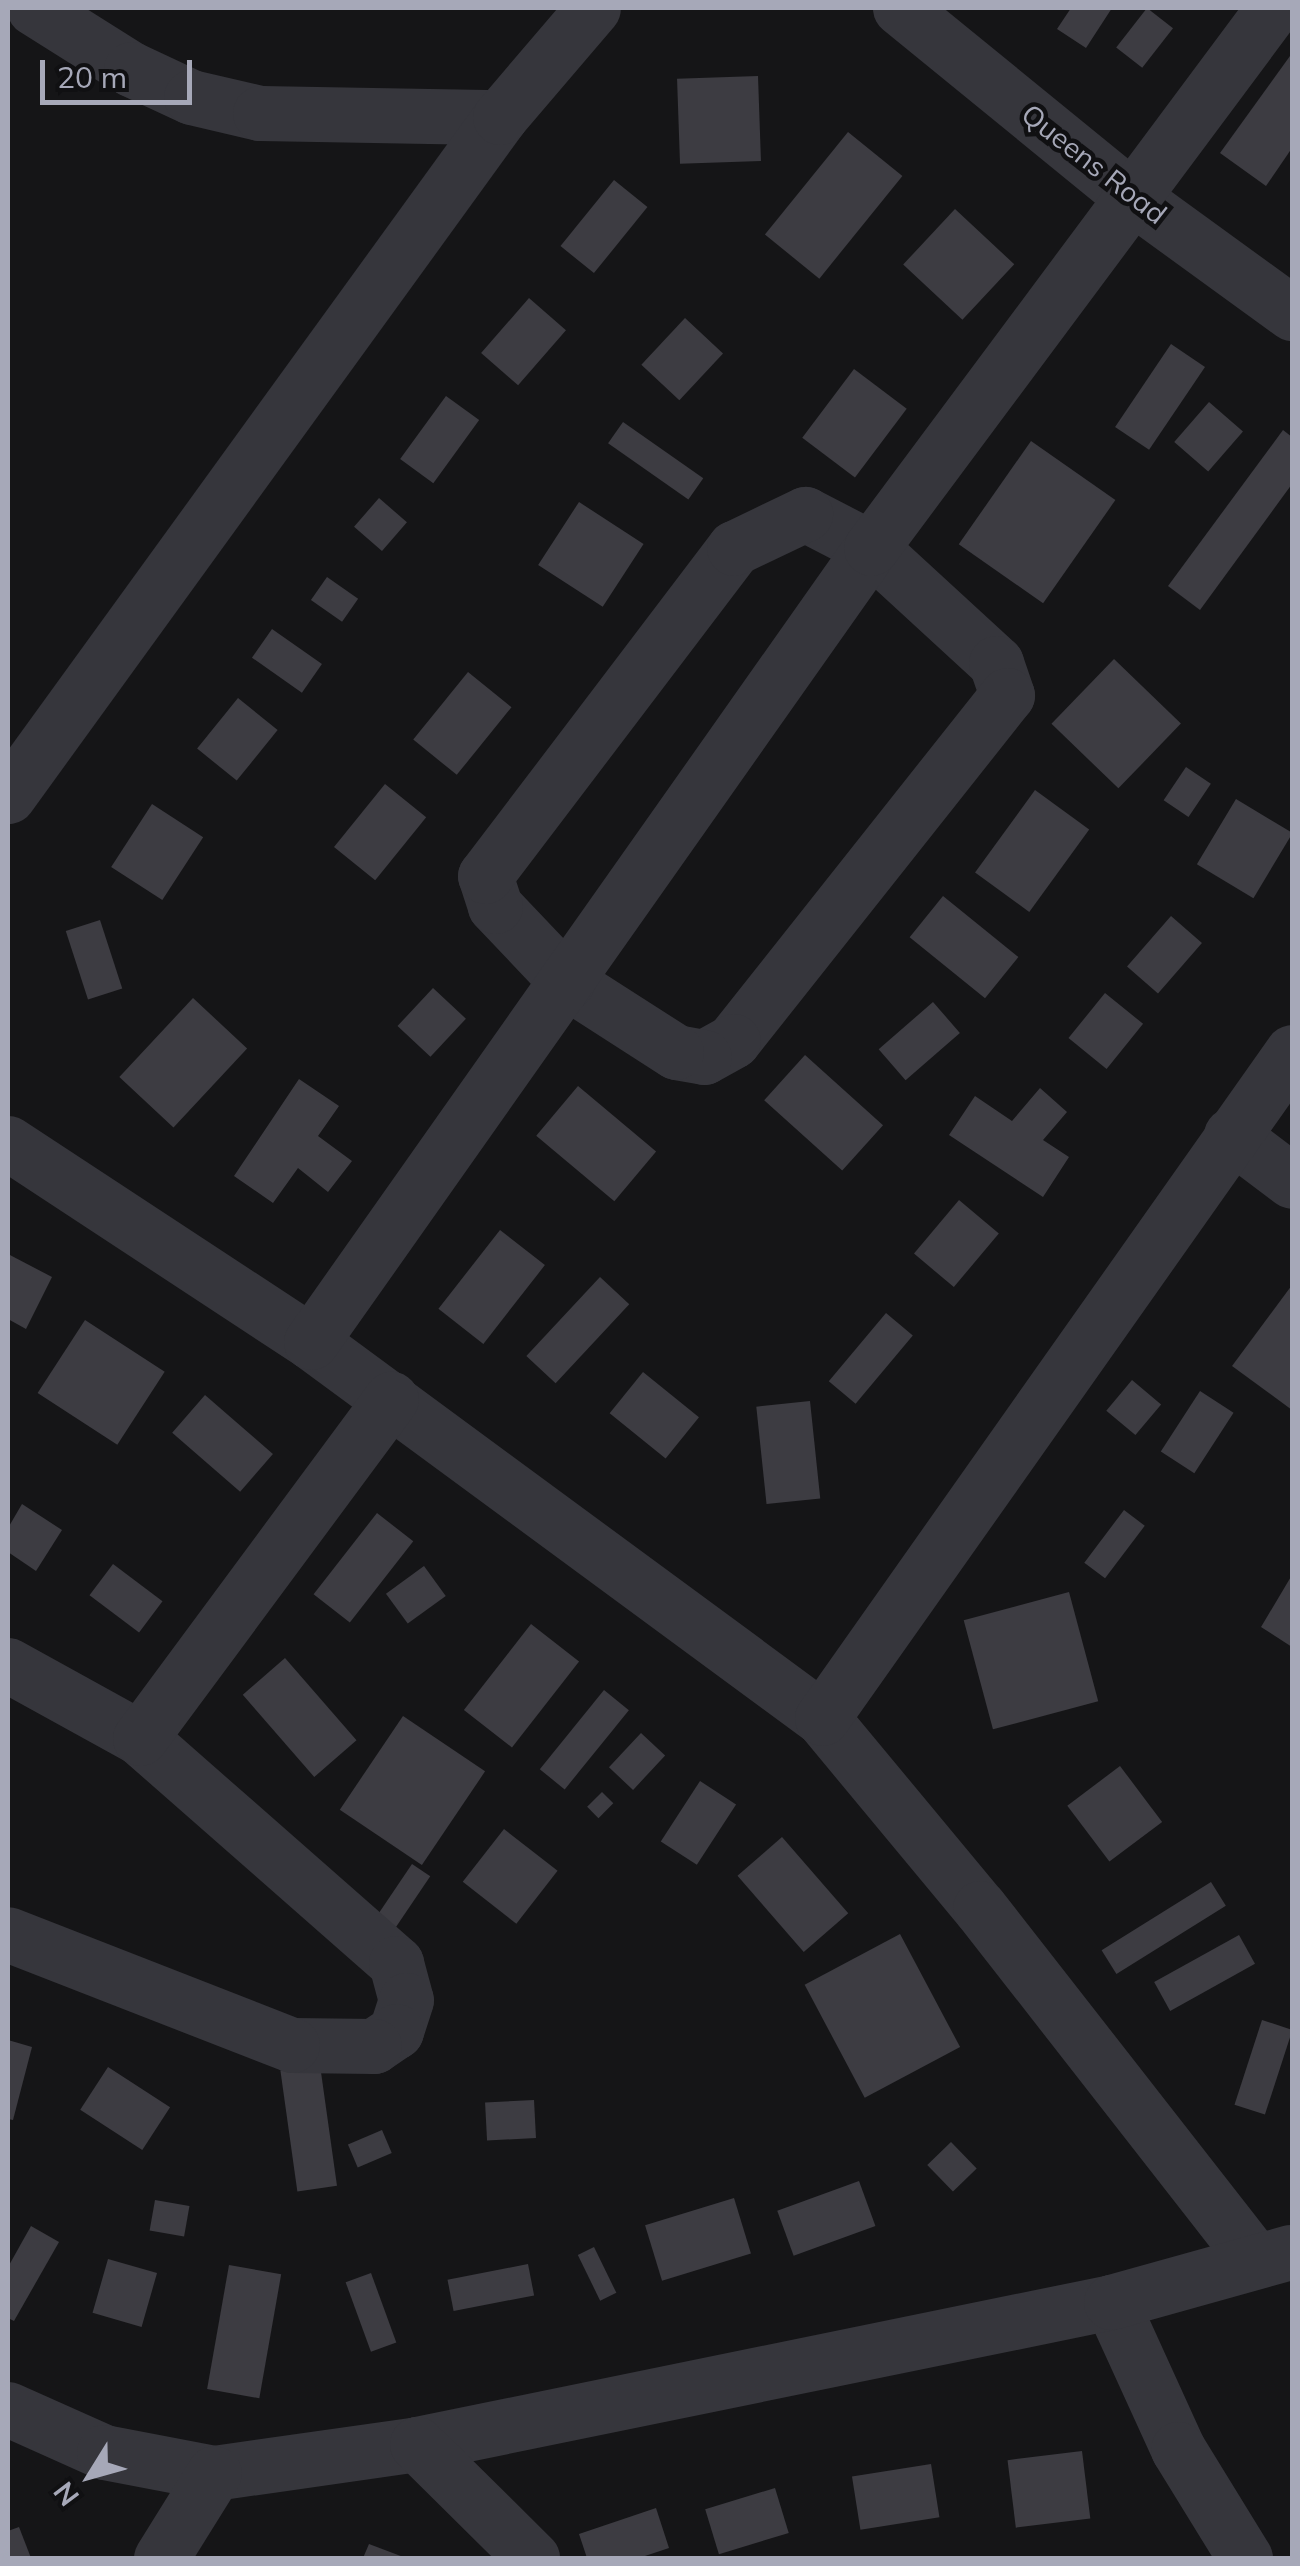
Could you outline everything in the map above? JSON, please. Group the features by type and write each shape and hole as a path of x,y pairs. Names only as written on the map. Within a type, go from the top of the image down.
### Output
{"street":[{"path":"34,8 130,69 191,97 260,112 500,117"},
{"path":"8,796 500,117 593,8"},
{"name":"Queens Road","path":"900,8 1128,194 1292,313"},
{"path":"311,1342 871,548 1128,194 1273,8"},
{"path":"806,514 871,548 996,663 1007,696 733,1042 704,1057 676,1052 567,982 495,906 485,876 734,548 806,514"},
{"path":"822,1718 1292,1052"},
{"path":"1231,1135 1292,1181"},
{"path":"8,1142 311,1342 822,1718 1274,2256 1111,2302 417,2444 214,2473 104,2452 8,2410"},
{"path":"140,1738 391,1399"},
{"path":"8,1665 140,1738 396,1963 406,2000 396,2030 374,2046 292,2046 8,1934"},
{"path":"1111,2302 1178,2449 1246,2558"},
{"path":"417,2444 532,2558"},
{"path":"160,2558 214,2473"}],"building":[{"path":"1071,8 1112,8 1086,48 1057,29"},
{"path":"1147,8 1173,28 1142,68 1116,47"},
{"path":"1290,56 1292,148 1266,186 1220,153"},
{"path":"758,76 761,161 680,164 677,79"},
{"path":"848,132 902,176 819,279 765,235"},
{"path":"614,180 647,207 594,273 561,246"},
{"path":"955,209 1014,264 962,320 903,265"},
{"path":"529,298 566,330 518,385 481,353"},
{"path":"685,318 723,353 679,400 641,365"},
{"path":"1171,344 1205,367 1149,450 1115,427"},
{"path":"854,369 907,409 855,477 802,438"},
{"path":"446,396 479,420 433,483 400,459"},
{"path":"1209,402 1243,432 1208,472 1174,442"},
{"path":"623,422 703,478 688,500 608,443"},
{"path":"1283,430 1292,437 1292,484 1200,610 1168,586"},
{"path":"1031,441 1115,500 1043,603 959,544"},
{"path":"379,498 407,522 382,551 354,527"},
{"path":"579,502 644,544 603,607 538,565"},
{"path":"327,577 358,599 342,622 311,600"},
{"path":"272,629 322,664 302,693 252,658"},
{"path":"1114,659 1181,724 1118,788 1051,724"},
{"path":"468,672 512,707 457,775 413,740"},
{"path":"238,698 278,730 237,781 197,749"},
{"path":"1186,767 1211,784 1189,817 1164,800"},
{"path":"385,784 426,817 375,880 334,847"},
{"path":"1035,790 1089,829 1029,912 975,873"},
{"path":"1236,799 1292,833 1253,898 1197,864"},
{"path":"152,804 203,837 162,900 111,867"},
{"path":"943,896 1018,957 985,998 910,937"},
{"path":"1171,916 1202,943 1158,993 1127,967"},
{"path":"100,920 122,988 88,1000 66,931"},
{"path":"433,988 466,1019 430,1057 398,1026"},
{"path":"1105,993 1143,1024 1107,1069 1068,1038"},
{"path":"193,998 247,1048 173,1127 119,1077"},
{"path":"933,1002 960,1033 906,1080 879,1049"},
{"path":"805,1055 883,1125 842,1171 764,1100"},
{"path":"299,1079 339,1106 318,1136 352,1161 328,1192 298,1168 273,1203 234,1176"},
{"path":"578,1086 656,1152 614,1201 536,1136"},
{"path":"1040,1088 1067,1112 1043,1140 1069,1157 1043,1197 949,1135 975,1096 1012,1121"},
{"path":"959,1200 999,1233 954,1287 914,1254"},
{"path":"500,1230 545,1265 483,1344 438,1309"},
{"path":"8,1254 52,1277 26,1329 8,1319"},
{"path":"600,1277 629,1304 556,1383 526,1356"},
{"path":"1292,1285 1292,1410 1232,1366"},
{"path":"886,1313 913,1335 856,1404 829,1381"},
{"path":"85,1320 165,1372 117,1445 38,1393"},
{"path":"643,1372 699,1417 666,1458 610,1413"},
{"path":"1132,1380 1161,1404 1135,1435 1106,1411"},
{"path":"1200,1391 1234,1413 1194,1473 1161,1451"},
{"path":"205,1395 273,1454 240,1492 172,1433"},
{"path":"810,1401 820,1498 767,1504 756,1407"},
{"path":"22,1504 62,1530 36,1571 8,1552 8,1528"},
{"path":"1124,1510 1145,1526 1105,1578 1084,1563"},
{"path":"377,1513 413,1541 350,1622 314,1594"},
{"path":"113,1564 163,1601 139,1632 90,1595"},
{"path":"424,1566 446,1596 408,1624 386,1594"},
{"path":"1292,1575 1292,1647 1261,1627"},
{"path":"1069,1592 1098,1701 993,1729 964,1620"},
{"path":"531,1624 579,1662 512,1747 464,1710"},
{"path":"285,1658 357,1740 314,1777 243,1695"},
{"path":"604,1690 629,1710 565,1789 540,1769"},
{"path":"403,1716 485,1771 422,1865 340,1810"},
{"path":"641,1733 665,1756 633,1790 609,1767"},
{"path":"1120,1766 1162,1822 1109,1862 1067,1806"},
{"path":"700,1781 736,1804 697,1865 661,1841"},
{"path":"602,1792 613,1803 598,1818 587,1807"},
{"path":"504,1829 558,1871 516,1924 463,1882"},
{"path":"782,1837 848,1913 804,1952 737,1876"},
{"path":"412,1864 430,1876 393,1932 375,1920"},
{"path":"1211,1882 1226,1906 1116,1974 1102,1950"},
{"path":"900,1934 960,2047 865,2098 805,1985"},
{"path":"1239,1935 1255,1964 1170,2011 1154,1982"},
{"path":"1262,2020 1292,2030 1265,2115 1234,2105"},
{"path":"8,2040 32,2047 13,2120 8,2119"},
{"path":"320,2065 337,2186 297,2191 280,2071"},
{"path":"108,2067 170,2107 142,2150 80,2110"},
{"path":"534,2100 536,2138 487,2141 485,2103"},
{"path":"382,2130 392,2153 358,2167 348,2144"},
{"path":"951,2142 977,2169 953,2192 927,2165"},
{"path":"859,2181 875,2226 794,2256 777,2211"},
{"path":"734,2198 751,2253 662,2281 645,2225"},
{"path":"155,2200 189,2206 184,2237 150,2231"},
{"path":"31,2226 59,2242 14,2321 8,2318 8,2267"},
{"path":"594,2247 616,2293 600,2301 578,2255"},
{"path":"108,2259 157,2273 142,2327 93,2313"},
{"path":"528,2264 534,2295 454,2311 448,2280"},
{"path":"229,2265 281,2274 259,2398 207,2389"},
{"path":"371,2273 396,2343 371,2352 346,2282"},
{"path":"1082,2451 1090,2518 1016,2528 1008,2460"},
{"path":"931,2464 939,2517 860,2530 852,2477"},
{"path":"775,2488 789,2533 719,2554 705,2509"},
{"path":"656,2508 669,2548 639,2558 587,2558 579,2534"},
{"path":"19,2527 31,2558 8,2558 8,2531"},
{"path":"369,2544 406,2558 363,2558"}]}
